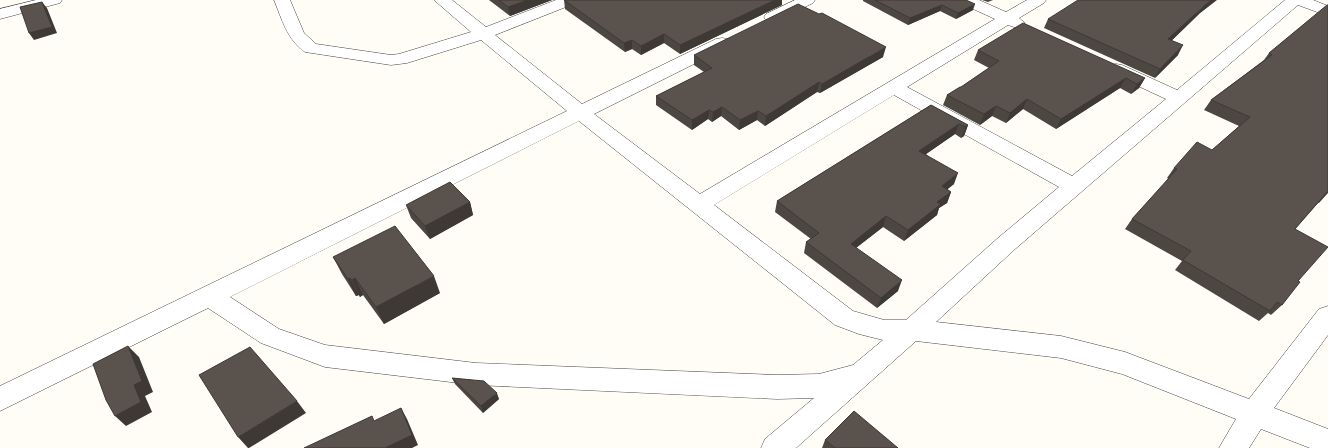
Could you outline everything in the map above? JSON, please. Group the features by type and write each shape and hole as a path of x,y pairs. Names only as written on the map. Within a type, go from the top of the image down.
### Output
{"street":[{"path":"0,14 54,0"},
{"path":"282,0 303,44 315,49 391,60 400,59 483,34 570,0"},
{"path":"442,0 581,113 844,318 859,324 884,330 913,330 1061,347 1125,363 1328,442"},
{"path":"758,25 807,0"},
{"path":"966,0 1028,28"},
{"path":"698,204 1038,0"},
{"path":"776,448 913,330 1006,244 1296,0 1328,11"},
{"path":"0,399 208,295 581,113 736,35"},
{"path":"1101,62 1180,98"},
{"path":"893,87 1075,187"},
{"path":"208,295 270,336 325,356 388,365 476,374 777,387 819,386 860,375"},
{"path":"1233,448 1255,413 1328,316"}],"building":[{"path":"499,0 528,0 508,7"},
{"path":"564,0 775,0 680,45 664,34 641,46 632,40 624,43"},
{"path":"875,0 966,0 975,4 958,13 942,5 910,18"},
{"path":"1078,0 1211,0 1168,39 1183,45 1160,69 1048,19"},
{"path":"42,2 52,27 29,33 20,7"},
{"path":"798,4 819,14 822,13 886,47 822,84 819,82 766,116 758,111 740,120 722,107 713,112 709,110 692,120 656,96 712,68 694,55"},
{"path":"1327,5 1328,192 1295,229 1328,247 1298,281 1300,282 1282,305 1277,302 1270,311 1183,260 1191,251 1132,219 1177,169 1174,168 1197,142 1212,150 1250,117 1211,100 1272,55 1269,53"},
{"path":"1023,23 1145,78 1137,84 1126,78 1061,119 1027,99 1010,113 996,106 984,114 947,95 999,61 978,50"},
{"path":"931,105 968,125 966,127 959,124 919,151 958,173 942,186 951,192 937,202 941,204 908,230 886,216 851,244 902,280 881,298 806,242 819,233 777,201"},
{"path":"450,182 470,202 425,226 406,205"},
{"path":"395,226 434,276 376,307 355,278 352,280 350,278 348,279 333,257"},
{"path":"128,346 142,381 134,385 141,402 115,416 106,400 93,364"},
{"path":"250,347 297,401 238,437 199,375"},
{"path":"452,378 484,381 497,393 481,406"},
{"path":"401,408 412,435 385,448 304,448 372,416 374,421"},
{"path":"854,411 898,448 835,448 825,440"}]}
